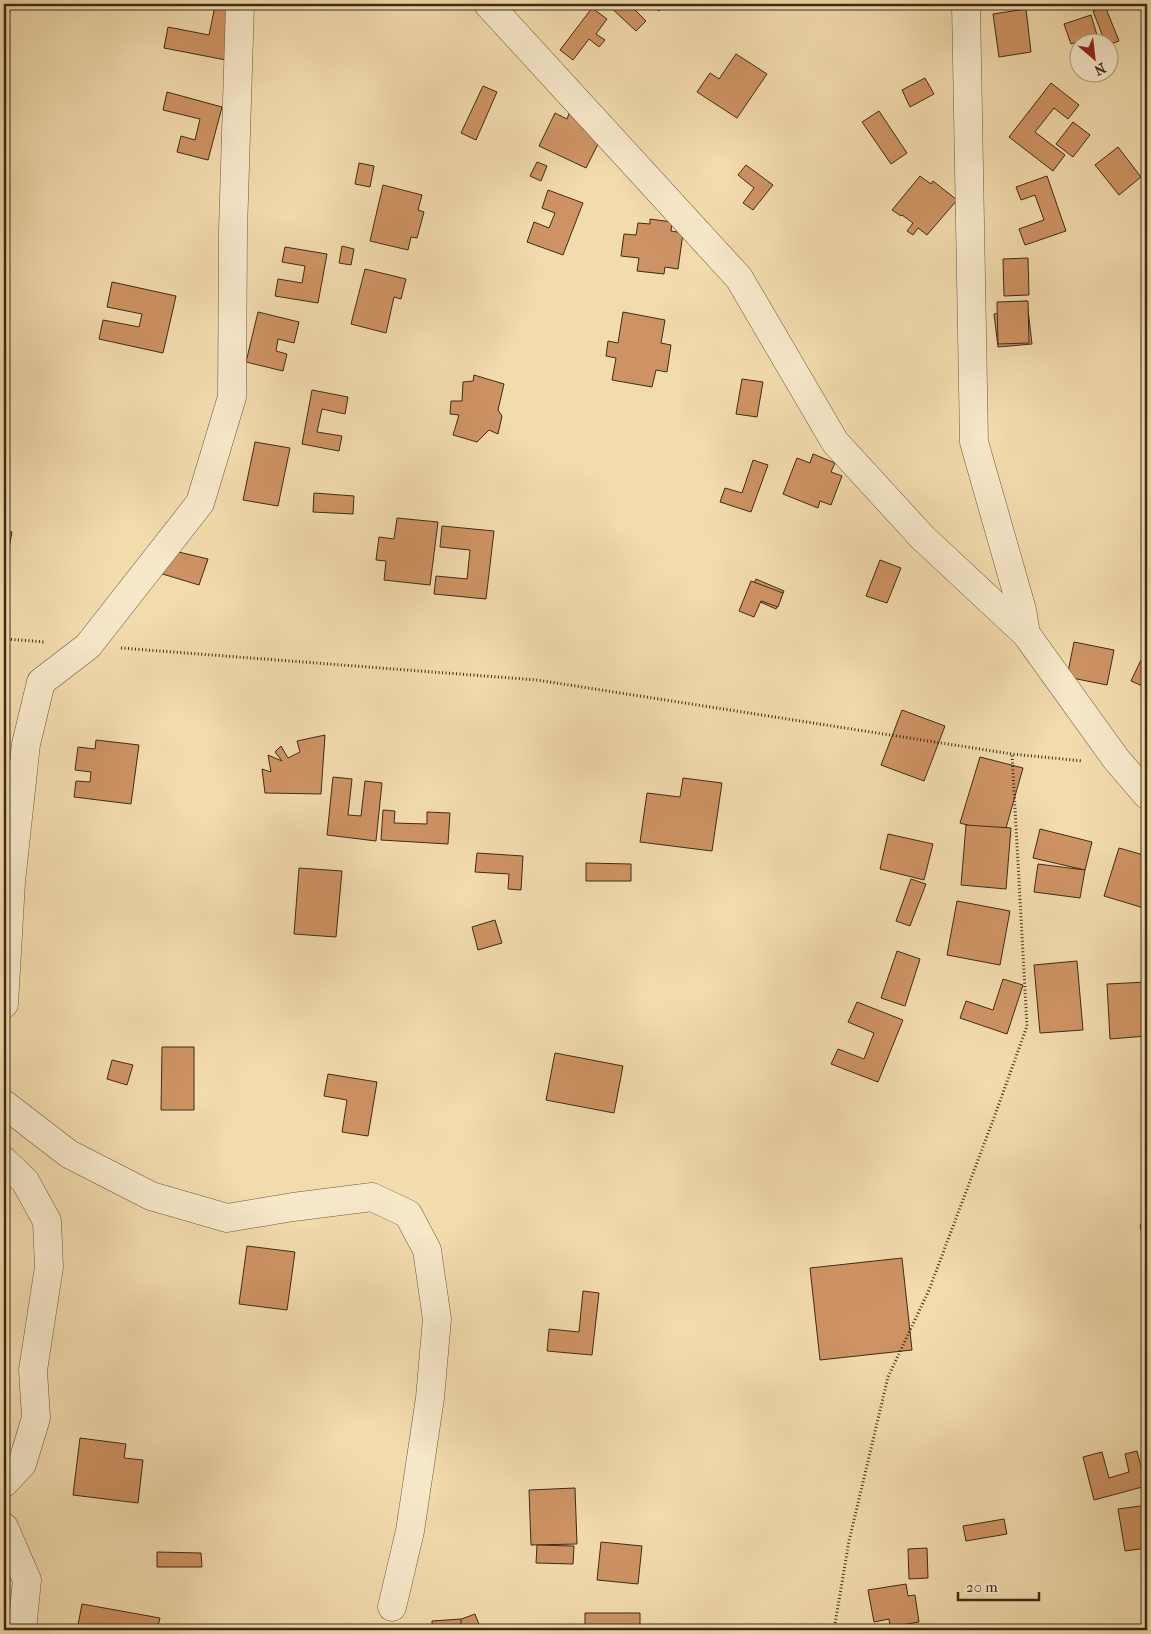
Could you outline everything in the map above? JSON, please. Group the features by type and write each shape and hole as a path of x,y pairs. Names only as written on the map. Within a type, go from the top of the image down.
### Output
{"street":[{"path":"4,1004 11,882 26,744 41,682 88,646 200,503 232,397 233,230 240,4"},
{"path":"488,4 739,278 836,442 922,538 1026,634 1121,765 1147,795"},
{"path":"966,4 974,442 1022,610 1026,634"},
{"path":"4,1104 69,1154 151,1196 227,1218 372,1197 408,1214 427,1250 437,1319 430,1398 410,1531 392,1607"},
{"path":"4,1161 25,1181 47,1221 49,1266 33,1370 36,1418 22,1464 4,1483"},
{"path":"4,1527 27,1580 22,1630"}],"path":[{"path":"4,639 537,680 1012,754 1121,765"},
{"path":"834,1630 849,1541 888,1377 929,1290 996,1115 1027,1026 1012,754"}],"building":[{"path":"201,4 237,4 226,60 164,48 168,27 209,35 215,6"},
{"path":"607,4 633,4 631,6 646,21 636,31"},
{"path":"651,4 666,4 659,11"},
{"path":"1105,6 1115,32 1101,32 1093,11"},
{"path":"592,8 607,19 596,34 605,40 599,47 589,39 573,60 560,50"},
{"path":"1026,9 1031,52 999,57 993,14"},
{"path":"1091,15 1096,32 1068,32 1068,35 1064,24"},
{"path":"736,54 767,74 737,118 697,92 710,73 719,79"},
{"path":"925,78 934,94 910,107 902,90"},
{"path":"1051,83 1079,105 1068,119 1054,108 1035,132 1065,155 1053,171 1009,137"},
{"path":"483,86 497,92 476,140 461,133"},
{"path":"167,92 222,107 208,160 177,152 181,136 195,140 200,119 163,110"},
{"path":"570,111 588,120 583,129 601,138 586,168 539,146 555,113 567,119"},
{"path":"879,111 907,153 891,164 862,122"},
{"path":"1073,122 1090,135 1073,157 1056,144"},
{"path":"1118,147 1141,177 1119,195 1095,165"},
{"path":"537,162 547,166 541,181 530,176"},
{"path":"359,163 374,166 370,187 355,184"},
{"path":"746,165 773,185 753,210 743,203 754,188 738,175"},
{"path":"920,176 931,184 933,181 957,200 927,235 918,228 913,235 907,231 913,223 892,210"},
{"path":"1047,176 1066,231 1025,245 1019,229 1044,220 1035,195 1021,200 1016,187"},
{"path":"383,185 422,195 418,210 424,212 417,238 411,237 408,250 370,241"},
{"path":"548,190 583,203 563,255 527,242 534,222 549,228 555,213 542,208"},
{"path":"650,219 672,222 671,231 683,233 678,269 665,267 664,274 637,271 639,258 621,256 624,234 636,235 638,223 650,224"},
{"path":"342,246 354,249 351,265 339,263"},
{"path":"285,247 327,254 318,303 275,296 278,279 302,283 305,266 282,262"},
{"path":"1028,258 1029,295 1004,296 1003,259"},
{"path":"365,269 406,279 401,299 394,297 386,333 351,324"},
{"path":"112,282 176,296 163,353 99,339 103,320 139,327 142,314 107,307"},
{"path":"1027,301 1032,344 998,347 994,314 1005,312 1005,303"},
{"path":"1028,301 1029,343 998,344 997,302"},
{"path":"258,312 299,322 294,343 278,339 276,351 287,354 283,371 246,362"},
{"path":"623,312 665,320 661,343 671,345 667,372 656,370 652,387 612,380 616,358 606,356 608,341 618,343"},
{"path":"474,375 504,384 498,410 502,416 498,434 489,430 477,442 453,435 459,415 450,414 451,401 462,401 463,382 473,381"},
{"path":"742,379 763,382 757,417 736,414"},
{"path":"312,390 348,397 345,414 322,409 317,432 342,436 339,451 302,444"},
{"path":"255,442 290,448 278,506 243,500"},
{"path":"813,454 835,463 831,472 842,476 831,505 820,501 818,508 783,494 797,458 810,463"},
{"path":"753,460 768,465 751,512 720,502 725,488 742,493"},
{"path":"314,493 354,496 353,514 313,512"},
{"path":"397,518 438,522 430,585 384,580 386,561 376,560 379,537 394,539"},
{"path":"442,526 494,531 486,599 434,594 436,576 467,579 470,550 440,547"},
{"path":"4,530 12,532 4,576"},
{"path":"166,549 208,559 199,585 156,572"},
{"path":"880,560 901,568 887,603 866,596"},
{"path":"756,579 784,591 776,609 758,601 751,615 742,611"},
{"path":"751,581 783,593 778,607 761,601 754,617 739,611"},
{"path":"1074,642 1114,650 1107,685 1067,677"},
{"path":"1141,660 1147,663 1147,688 1131,681"},
{"path":"902,710 945,726 924,781 881,765"},
{"path":"325,735 321,794 265,793 262,769 271,772 268,755 282,761 275,752 281,746 288,758 300,752 297,741"},
{"path":"96,740 139,745 131,804 74,797 76,781 90,782 91,772 75,770 78,747 95,749"},
{"path":"980,757 1023,768 1004,835 960,823"},
{"path":"333,777 352,779 348,815 361,816 365,781 382,783 376,841 327,835"},
{"path":"683,778 722,783 712,851 640,842 647,793 680,797"},
{"path":"383,810 395,811 394,823 427,824 427,812 450,813 448,844 381,840"},
{"path":"966,825 1011,828 1006,889 961,885"},
{"path":"1040,829 1092,842 1085,870 1033,858"},
{"path":"888,834 933,844 924,880 880,869"},
{"path":"1119,848 1147,856 1147,909 1104,896"},
{"path":"477,853 523,856 521,890 508,889 509,874 475,872"},
{"path":"586,863 631,864 631,881 586,881"},
{"path":"1038,864 1085,870 1080,898 1034,892"},
{"path":"299,868 342,871 336,937 294,934"},
{"path":"911,879 926,884 910,926 896,921"},
{"path":"957,901 1010,911 1000,965 947,955"},
{"path":"495,920 502,943 478,950 472,927"},
{"path":"897,951 920,959 905,1006 881,998"},
{"path":"1077,961 1083,1030 1040,1033 1034,965"},
{"path":"1003,979 1023,985 1007,1034 960,1018 966,1001 993,1010"},
{"path":"1147,982 1147,1036 1110,1039 1107,984"},
{"path":"857,1002 903,1020 878,1082 831,1064 838,1049 864,1059 874,1033 848,1022"},
{"path":"162,1047 194,1047 194,1110 161,1110"},
{"path":"555,1053 623,1066 614,1113 546,1100"},
{"path":"112,1060 133,1065 127,1085 107,1079"},
{"path":"328,1074 377,1082 368,1136 342,1132 347,1100 324,1096"},
{"path":"1147,1223 1147,1253 1140,1225"},
{"path":"247,1246 295,1252 287,1310 239,1304"},
{"path":"902,1258 912,1350 820,1360 810,1268"},
{"path":"583,1291 599,1293 592,1355 547,1351 549,1329 579,1332"},
{"path":"80,1438 126,1444 124,1458 143,1460 138,1503 73,1495"},
{"path":"1137,1451 1146,1486 1094,1500 1083,1457 1102,1452 1109,1478 1129,1472 1125,1454"},
{"path":"575,1488 577,1544 531,1545 529,1490"},
{"path":"1147,1505 1147,1548 1125,1551 1118,1509"},
{"path":"1004,1519 1007,1534 966,1541 963,1526"},
{"path":"601,1542 642,1546 638,1584 597,1580"},
{"path":"537,1545 574,1546 573,1564 536,1563"},
{"path":"927,1548 928,1578 909,1579 908,1549"},
{"path":"157,1552 201,1553 202,1567 157,1567"},
{"path":"906,1584 908,1596 915,1595 919,1622 890,1627 889,1619 874,1622 868,1590"},
{"path":"82,1604 160,1618 157,1630 77,1630"},
{"path":"585,1613 640,1613 640,1629 585,1630"},
{"path":"475,1614 481,1630 454,1630 451,1623"},
{"path":"461,1619 461,1630 432,1630 432,1621"}]}
